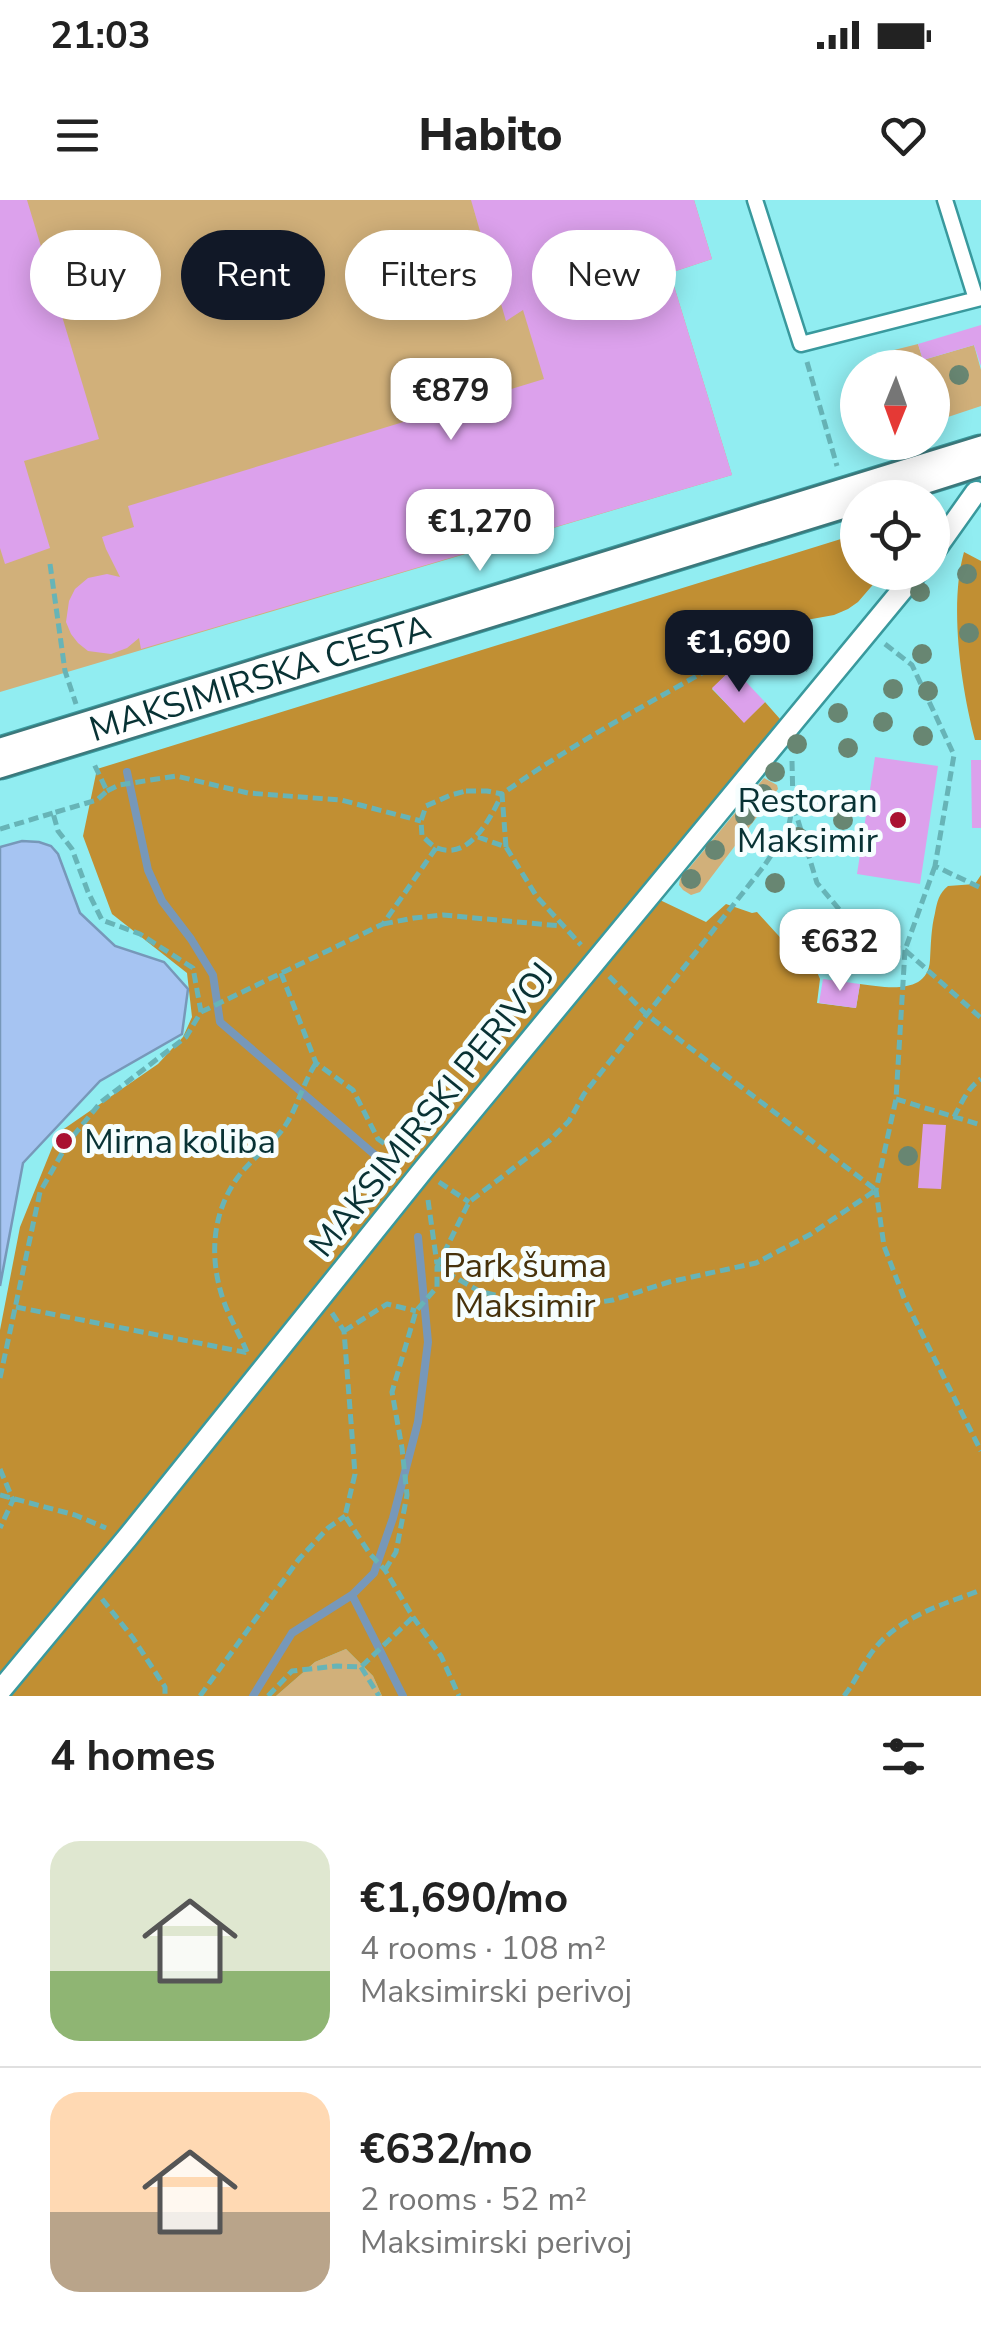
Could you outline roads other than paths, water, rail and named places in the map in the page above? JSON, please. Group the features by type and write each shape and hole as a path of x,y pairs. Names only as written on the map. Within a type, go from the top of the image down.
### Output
{"main road":[{"name":"MAKSIMIRSKA CESTA","path":"0,758 978,474"}],"street":[{"path":"950,523 978,474"},
{"name":"MAKSIMIRSKI PERIVOJ","path":"0,1691 423,1170 902,590"}],"lane":[{"path":"755,200 802,344 979,298 946,200"}],"water":[{"path":"22,841 51,846 58,854 80,913 115,946 164,962 188,989 182,1034 100,1081 23,1163 0,1286 0,847"}],"waterway":[{"path":"127,772 148,870 162,901 213,975 220,1022 382,1161"},
{"path":"253,1696 292,1633 352,1595 374,1573 418,1422 428,1342 418,1237"},
{"path":"352,1595 403,1696"}],"tram line":[{"path":"0,737 981,435"},
{"path":"950,487 981,477"},
{"path":"0,779 840,521"}],"place":[{"name":"Restoran Maksimir","path":"898,820"},
{"name":"Mirna koliba","path":"64,1141"}],"park label":[{"name":"Park šuma Maksimir","path":"525,1285"}]}
